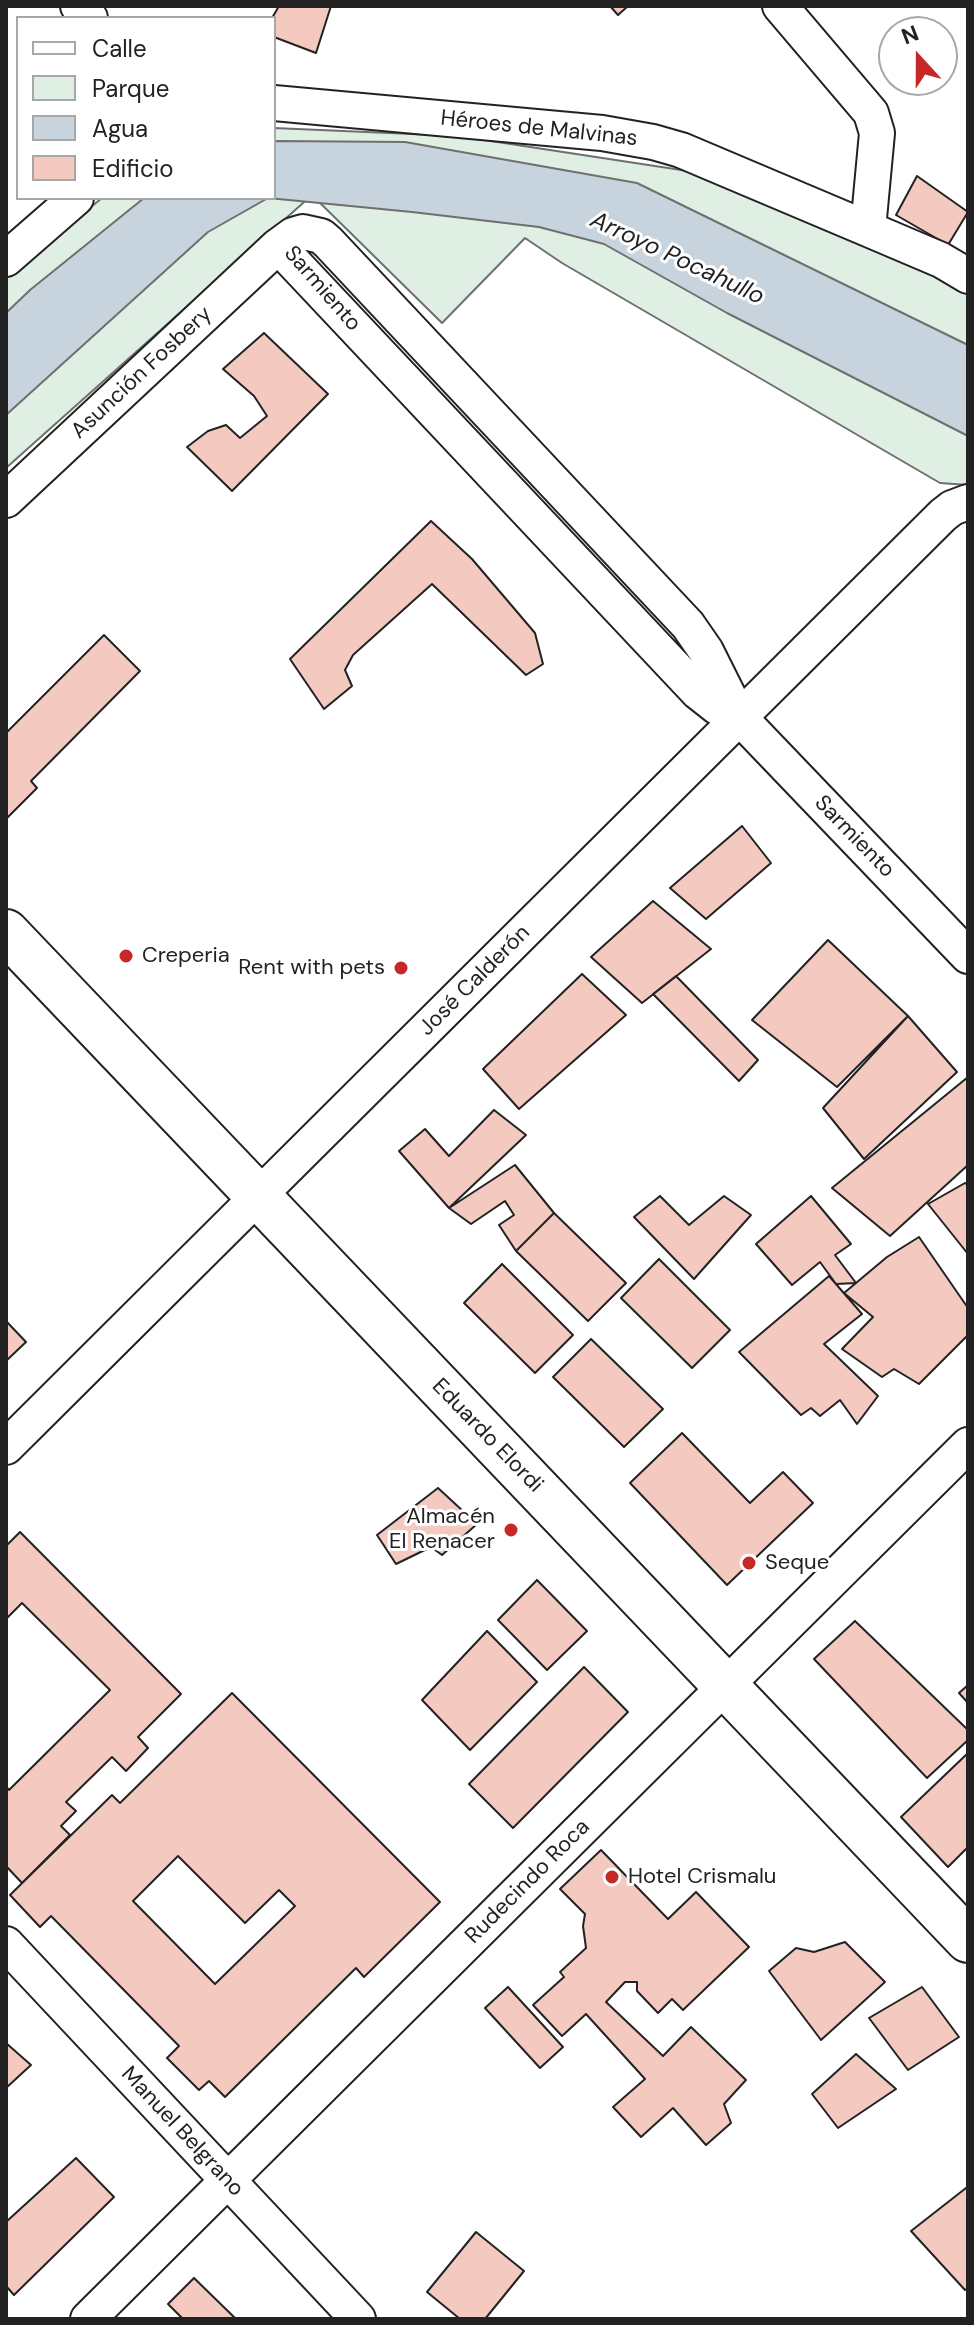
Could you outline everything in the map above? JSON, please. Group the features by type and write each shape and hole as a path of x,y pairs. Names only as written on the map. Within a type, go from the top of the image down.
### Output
{"main road":[{"name":"Eduardo Elordi","path":"6,932 968,1940"}],"street":[{"path":"780,6 871,113 877,133 868,229"},
{"name":"Héroes de Malvinas","path":"276,103 628,137 681,150 941,260 968,276"},
{"path":"6,259 74,200"},
{"name":"Asunción Fosbery","path":"6,500 278,246"},
{"name":"Sarmiento","path":"278,246 698,692 717,707 739,717 968,956"},
{"name":"José Calderón","path":"6,1447 739,717 956,508"},
{"name":"Rudecindo Roca","path":"88,2319 968,1445"},
{"name":"Manuel Belgrano","path":"6,1944 358,2319"}],"green space":[{"path":"276,128 458,136 714,175 968,291 968,485 940,483 562,263 525,238 442,323 312,195 6,468 6,276 100,200 276,200"}],"water":[{"name":"Arroyo Pocahullo","path":"276,141 405,142 637,183 968,345 968,436 727,313 604,244 539,227 276,199"},
{"path":"142,200 264,200 208,232 6,415 6,313"}],"building":[{"path":"279,6 331,6 316,53 276,38 276,16 273,16"},
{"path":"610,6 628,6 618,15"},
{"path":"917,176 968,212 948,245 896,215"},
{"path":"264,333 328,394 232,491 187,447 208,431 226,425 240,438 267,416 254,396 223,369"},
{"path":"431,521 472,559 535,633 543,664 526,675 432,584 353,655 345,670 352,686 324,709 290,659"},
{"path":"104,635 140,671 31,781 37,788 6,819 6,733"},
{"path":"742,826 771,863 706,919 670,888"},
{"path":"653,901 711,949 642,1003 591,957"},
{"path":"828,940 908,1016 837,1087 752,1020"},
{"path":"582,974 626,1015 519,1109 483,1069"},
{"path":"676,976 758,1060 739,1081 653,994"},
{"path":"908,1016 957,1072 864,1159 823,1108"},
{"path":"968,1077 968,1165 890,1236 832,1188"},
{"path":"494,1110 526,1135 449,1208 399,1151 425,1129 449,1156"},
{"path":"515,1165 554,1213 516,1251 499,1225 514,1215 505,1201 471,1224 449,1208"},
{"path":"965,1183 968,1185 968,1254 928,1204"},
{"path":"660,1196 689,1225 724,1196 751,1215 694,1279 634,1217"},
{"path":"811,1196 851,1244 835,1255 856,1283 836,1284 820,1262 792,1285 756,1244"},
{"path":"554,1213 626,1283 588,1321 516,1251"},
{"path":"919,1237 968,1308 968,1335 919,1384 894,1369 882,1377 842,1349 873,1317 844,1293 887,1257"},
{"path":"659,1259 730,1330 692,1368 621,1298"},
{"path":"502,1264 573,1335 535,1373 464,1303"},
{"path":"829,1276 862,1314 824,1344 878,1396 857,1424 840,1400 820,1416 811,1408 801,1415 739,1352"},
{"path":"6,1321 26,1342 6,1361"},
{"path":"591,1339 663,1409 624,1447 553,1377"},
{"path":"682,1433 750,1503 783,1472 813,1503 727,1585 630,1483"},
{"path":"438,1488 477,1524 442,1555 431,1547 396,1564 377,1535"},
{"path":"20,1532 181,1694 138,1737 148,1748 126,1771 112,1757 66,1802 76,1811 61,1826 70,1835 22,1883 6,1866 6,1786 9,1790 110,1690 22,1603 6,1619 6,1546"},
{"path":"537,1580 587,1631 547,1670 498,1620"},
{"path":"855,1621 968,1730 968,1740 927,1778 814,1659"},
{"path":"487,1631 537,1682 470,1750 422,1700"},
{"path":"584,1667 628,1712 513,1828 469,1784"},
{"path":"968,1685 968,1703 959,1693"},
{"path":"232,1693 440,1902 364,1977 356,1968 225,2097 209,2081 199,2090 167,2058 179,2046 51,1916 40,1927 10,1895 112,1795 120,1803","holes":["178,1856 245,1923 279,1890 295,1906 215,1984 133,1901"]},
{"path":"968,1753 968,1847 948,1867 901,1817"},
{"path":"601,1850 668,1919 696,1892 749,1947 683,2010 672,1999 658,2013 637,1991 637,1982 625,1982 606,2002 663,2056 691,2027 746,2080 724,2104 731,2123 706,2145 673,2108 641,2137 613,2107 645,2079 586,2014 562,2036 533,2005 564,1977 560,1972 586,1948 585,1914 560,1889"},
{"path":"845,1942 885,1982 821,2040 769,1971 796,1948 814,1952"},
{"path":"508,1987 563,2047 540,2068 485,2008"},
{"path":"922,1987 959,2037 908,2070 869,2018"},
{"path":"6,2043 31,2065 6,2088"},
{"path":"856,2054 896,2089 838,2128 812,2094"},
{"path":"76,2158 114,2197 14,2295 6,2286 6,2222"},
{"path":"966,2188 968,2288 965,2290 911,2231"},
{"path":"476,2232 524,2271 485,2319 460,2319 427,2292"},
{"path":"194,2278 236,2319 183,2319 168,2304"}],"place":[{"name":"Creperia","path":"126,956"},
{"name":"Rent with pets","path":"401,968"},
{"name":"Almacén El Renacer","path":"511,1530"},
{"name":"Seque","path":"749,1563"},
{"name":"Hotel Crismalu","path":"612,1877"}]}
